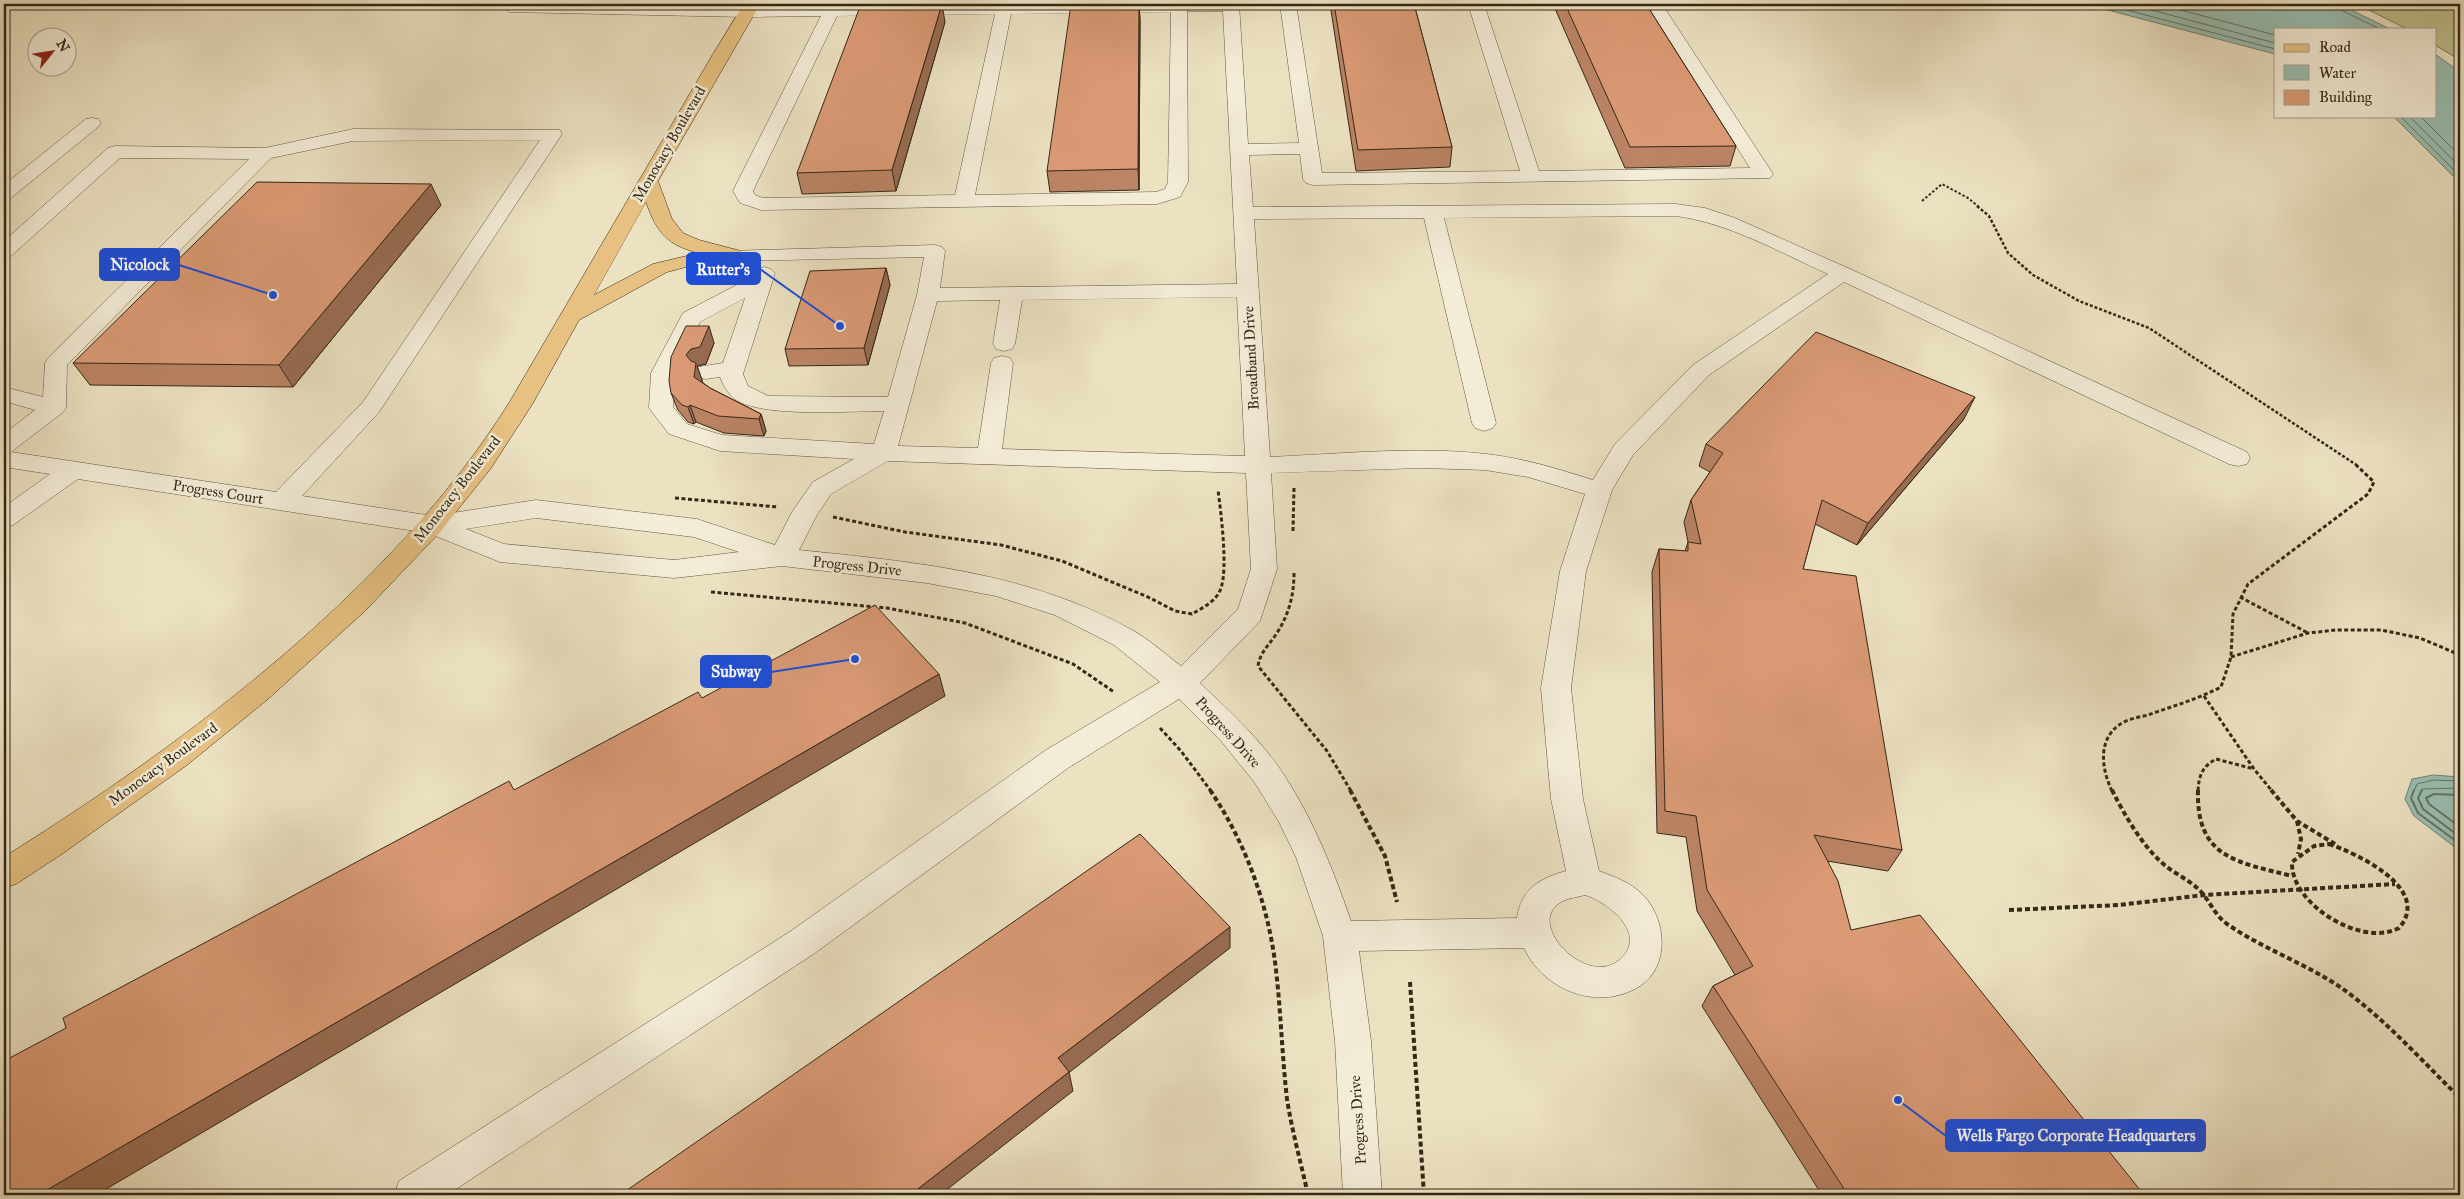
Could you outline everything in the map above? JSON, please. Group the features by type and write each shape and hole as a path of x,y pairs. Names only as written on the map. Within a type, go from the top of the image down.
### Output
{"main road":[{"name":"Monocacy Boulevard","path":"4,874 63,837 203,736 296,660 372,589 432,525 485,456 522,400 749,8"},
{"path":"648,182 666,225 674,237 688,244 734,255"},
{"path":"570,316 660,268 684,261 734,255"}],"street":[{"path":"1288,4 1313,179 1763,174 1654,4"},
{"path":"1476,4 1531,177"},
{"path":"833,8 743,191 747,199 761,204 1157,198 1173,193 1178,182 1179,5"},
{"path":"514,9 619,7 1004,9 1231,5"},
{"name":"Broadband Drive","path":"413,1195 803,942 1057,759 1182,683 1250,614 1264,569 1231,5"},
{"path":"964,201 1004,9"},
{"path":"4,194 92,123"},
{"path":"4,252 115,152 265,154 353,135 552,134 370,407 282,502"},
{"path":"1239,150 1309,148"},
{"path":"54,408 56,363 265,154"},
{"path":"1243,214 1676,210 1705,214 1728,222 1843,273 2238,458"},
{"path":"1433,212 1484,423"},
{"path":"734,255 935,251 928,295 884,453 822,488 805,512 782,557"},
{"path":"761,281 691,318 681,352 670,376 672,404 678,429 699,427 720,443 741,398 761,281 770,255"},
{"path":"1585,882 1567,799 1556,688 1573,571 1599,490 1624,450 1701,370 1843,273"},
{"path":"928,295 1247,290"},
{"path":"989,456 1012,294"},
{"path":"898,404 768,403 741,398 710,371 741,398 884,453 1258,464 1423,460 1485,462 1530,469 1599,490"},
{"path":"4,394 54,408"},
{"path":"4,446 54,408"},
{"name":"Progress Court","path":"4,459 432,525"},
{"path":"4,519 73,470"},
{"name":"Progress Drive","path":"432,525 536,509 697,528 782,557 928,573 1007,590 1065,608 1124,638 1182,683 1232,733 1266,774 1291,814 1312,857 1340,936 1353,1041 1363,1195"},
{"name":"Progress Drive","path":"432,525 498,553 567,560 674,569 782,557"},
{"path":"1585,882 1607,888 1624,898 1638,912 1645,929 1646,949 1639,965 1626,976 1608,982 1593,981 1573,976 1550,960 1541,950 1533,933 1533,916 1538,901 1550,889 1566,883 1585,882"},
{"path":"1340,936 1533,933"}],"path":[{"path":"1922,201 1942,184 1968,198 1989,216 2008,253 2033,275 2079,300 2149,328 2338,452 2362,469 2374,482 2368,494 2248,584 2233,614 2231,657 2221,687 2204,696 2120,724 2107,737 2103,754 2105,777 2120,807 2146,844 2166,866 2188,880 2204,895 2210,907 2226,923 2326,978 2360,1003 2460,1098"},
{"path":"1293,534 1294,487"},
{"path":"674,498 770,506 905,532 1000,545 1062,561 1174,610 1192,614 1212,602 1222,587 1221,513 1218,490"},
{"path":"1294,572 1295,591 1288,614 1273,640 1259,656 1258,666 1327,751 1362,811 1385,856 1397,902"},
{"path":"2240,597 2308,633"},
{"path":"2231,657 2308,633 2336,630 2381,630 2420,638 2460,655"},
{"path":"2204,696 2254,769 2297,820 2340,847"},
{"path":"2254,769 2216,759 2205,764 2198,776 2197,807 2204,834 2217,851 2238,861 2292,876"},
{"path":"2297,820 2301,838 2298,855"},
{"path":"2329,844 2340,847 2366,858 2384,870 2403,898 2406,910 2404,920 2397,929 2380,933 2364,932 2345,926 2320,910 2301,891 2292,876 2292,862 2298,855 2314,846 2329,844"},
{"path":"2009,910 2119,905 2204,895 2301,891 2395,884"},
{"path":"1410,982 1424,1195"}],"green space":[{"path":"2357,4 2460,4 2460,60 2436,46 2436,28 2405,28"}],"water":[{"path":"2085,4 2339,4 2388,28 2274,28 2274,54"},
{"path":"2436,55 2460,72 2460,183 2395,118 2436,118"},
{"path":"2433,775 2460,777 2460,851 2414,816 2405,799 2412,779"}],"building":[{"path":"861,4 942,4 892,170 797,173"},
{"path":"1071,4 1139,4 1138,169 1047,171"},
{"path":"1334,4 1414,4 1452,147 1358,150"},
{"path":"1565,4 1646,4 1736,146 1630,147"},
{"path":"257,182 431,184 279,365 73,363"},
{"path":"886,268 864,348 785,349 810,271"},
{"path":"686,326 709,326 700,347 691,349 686,355 691,361 696,363 694,377 710,388 761,414 759,419 718,416 690,405 688,407 682,405 671,393 669,381 671,357"},
{"path":"1816,332 1975,397 1868,523 1822,500 1803,569 1856,576 1902,850 1814,835 1838,881 1851,930 1920,915 2144,1195 1848,1195 1713,986 1753,966 1707,890 1696,816 1665,811 1659,549 1688,551 1688,542 1701,544 1691,500 1723,453 1706,444"},
{"path":"875,605 939,674 38,1195 4,1195 4,1061 66,1028 63,1018 509,781 514,790 698,692 702,698"},
{"path":"1140,834 1230,927 1058,1058 1069,1072 910,1195 620,1195"}],"place":[{"name":"Nicolock","path":"273,295"},
{"name":"Rutter's","path":"840,326"},
{"name":"Subway","path":"855,659"},
{"name":"Wells Fargo Corporate Headquarters","path":"1898,1100"}]}
